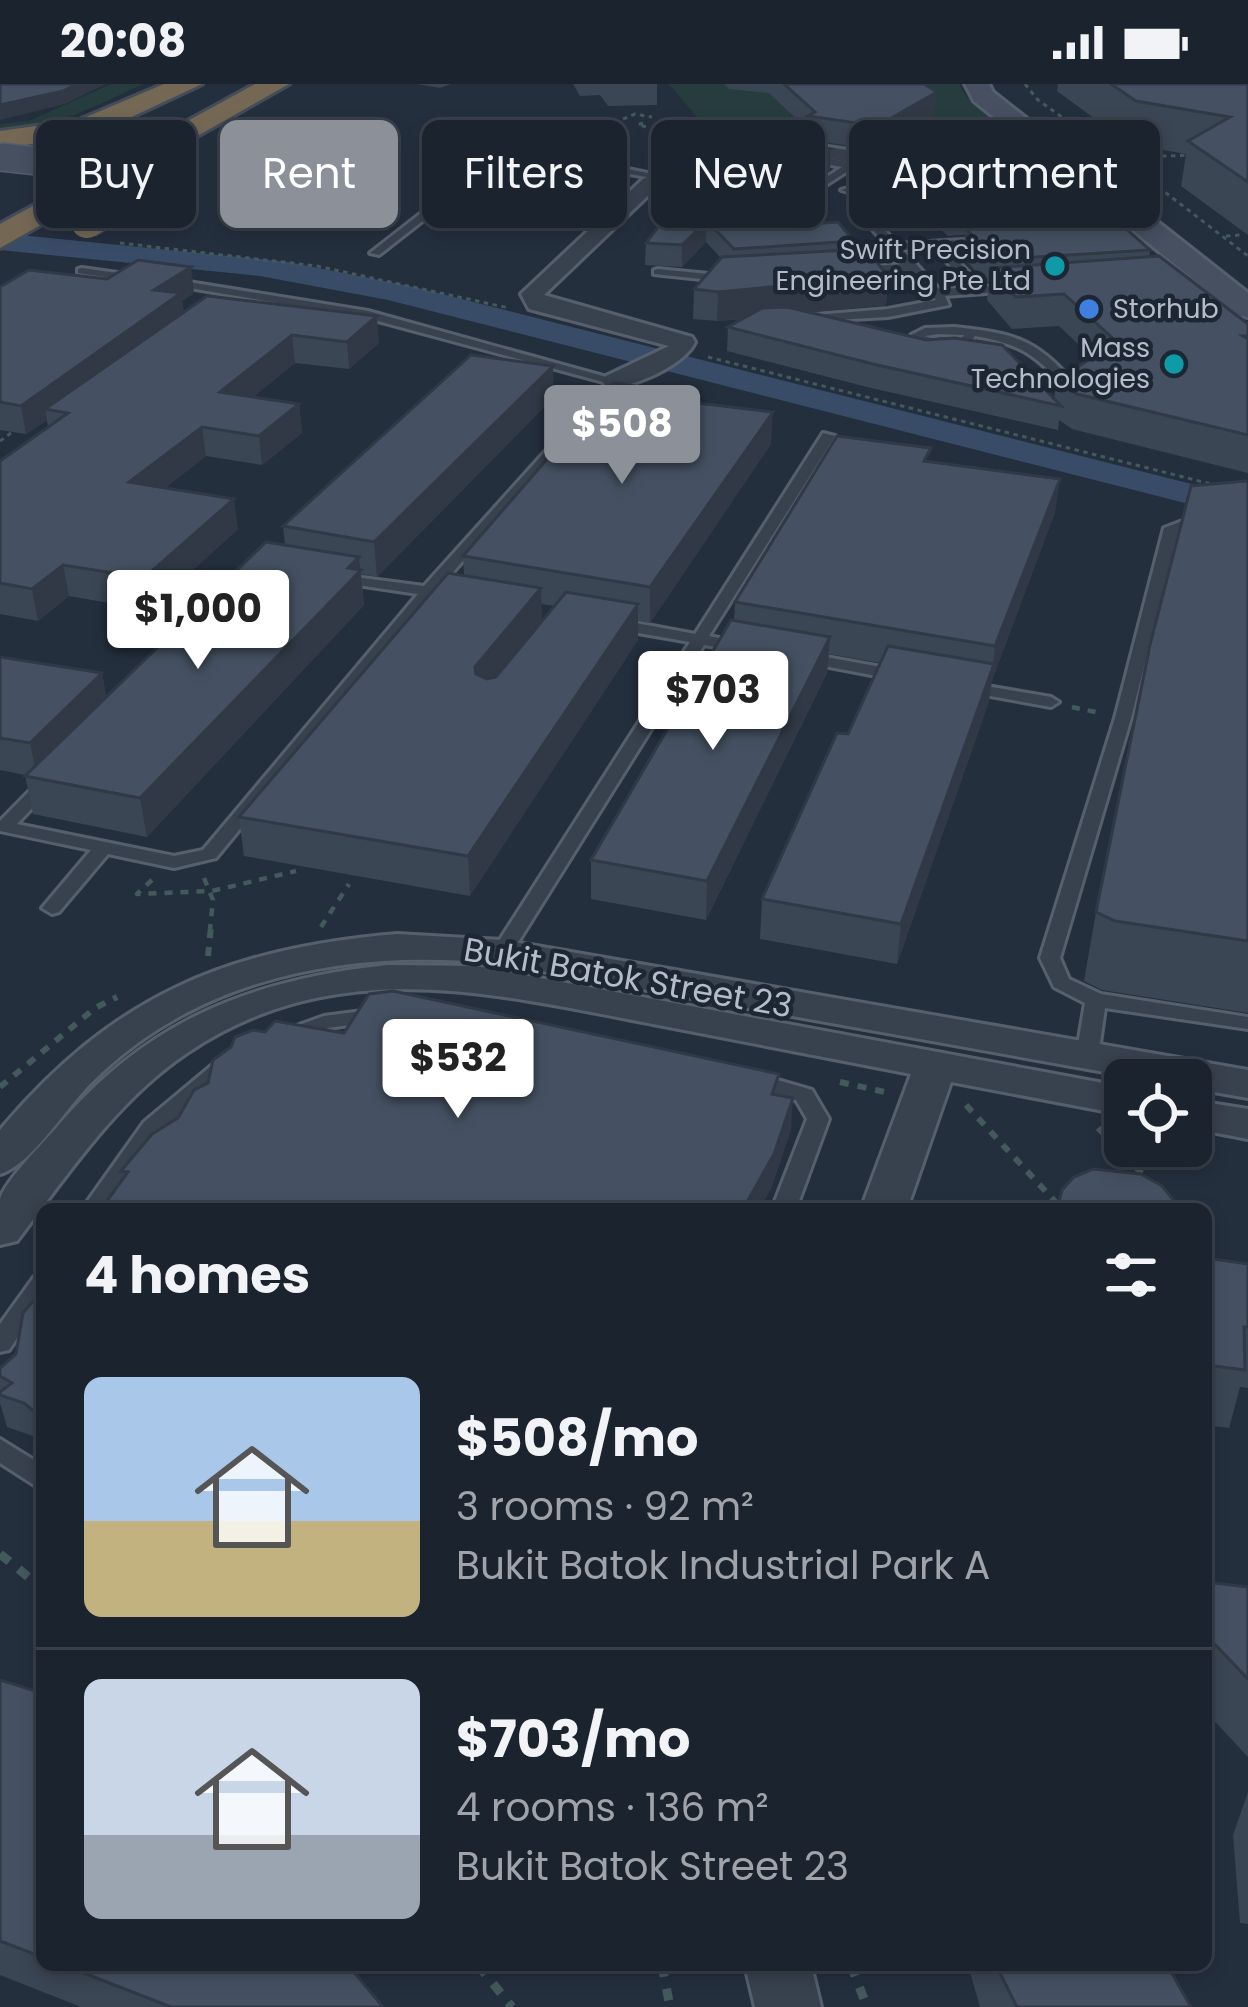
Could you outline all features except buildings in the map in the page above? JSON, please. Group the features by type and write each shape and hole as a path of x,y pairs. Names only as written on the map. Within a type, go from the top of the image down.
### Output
{"highway":[{"path":"0,140 85,128 188,84"},
{"path":"5,225 228,84"},
{"path":"5,225 287,89"},
{"path":"196,153 287,89"},
{"path":"0,270 74,228"}],"main road":[{"path":"977,84 983,96 1013,120"},
{"path":"1023,89 1024,101 1054,120"},
{"path":"0,157 36,162"},
{"path":"0,167 36,170"},
{"path":"1160,200 1248,278"},
{"path":"1148,228 1248,308"}],"street":[{"path":"615,380 676,352 682,340 537,304 531,297 651,183"},
{"name":"Bukit Batok Street 23","path":"0,1159 74,1074 135,1025 178,1001 275,965 348,951 445,945 495,966 942,1090 1104,1111"},
{"name":"Bukit Batok Street 23","path":"0,1228 105,1101 136,1071 221,1017 289,993 357,981 495,966 1248,1084"},
{"path":"887,1203 942,1090"},
{"path":"1212,1118 1248,1124"},
{"path":"779,1971 788,2007"}],"lane":[{"path":"375,253 506,152 651,175"},
{"path":"772,152 849,166 818,187 806,195 716,183 772,152"},
{"path":"877,228 965,332 1029,346 1066,381"},
{"path":"895,247 1004,240"},
{"path":"847,271 963,255"},
{"path":"946,256 973,283"},
{"path":"2,827 193,861 209,854 428,591 615,380 368,315 240,291 82,272"},
{"path":"658,272 751,278"},
{"path":"795,320 888,313 940,297 1024,287"},
{"path":"221,305 240,291"},
{"path":"488,358 500,347"},
{"path":"495,966 828,436"},
{"path":"1248,525 1201,518 1171,528 1123,718 1050,958 1061,983 1096,1000 1248,1024"},
{"path":"310,573 450,595"},
{"path":"586,619 769,652"},
{"path":"792,656 1051,702"},
{"path":"2,827 63,766"},
{"path":"52,908 103,848"},
{"path":"1087,1058 1096,1000"},
{"path":"98,1203 152,1127 226,1062 324,1022 396,1012"},
{"path":"736,1075 804,1095 818,1119 786,1203"},
{"path":"0,1342 36,1291"},
{"path":"0,1449 36,1475"}],"path":[{"path":"1023,89 1025,84"},
{"path":"1023,89 1046,94"},
{"path":"1023,89 1064,120"},
{"path":"623,119 634,114 656,118"},
{"path":"1062,114 1071,114"},
{"path":"1160,155 1204,154"},
{"path":"1160,186 1173,185"},
{"path":"1160,188 1248,256"},
{"path":"1184,206 1205,205"},
{"path":"1222,236 1241,235"},
{"path":"0,441 17,428"},
{"path":"1051,702 1123,718"},
{"path":"193,861 212,891 208,956"},
{"path":"319,930 349,884"},
{"path":"818,1077 942,1090 987,1108"},
{"path":"942,1090 1056,1203"},
{"path":"1104,1118 1092,1122 1104,1135"},
{"path":"1135,1167 1158,1191"},
{"path":"0,1554 36,1583"},
{"path":"483,1971 512,2007"},
{"path":"663,1971 670,2007"},
{"path":"853,1971 868,2007"}],"green space":[{"path":"111,84 143,84 60,120 36,120 36,127 0,134 0,124 29,121"},
{"path":"669,84 959,84 995,120 849,120 849,148 825,144 825,120 700,120"}],"water":[{"path":"0,233 288,262 414,287 1223,492 1248,519 388,300 260,276 0,250"}],"place":[{"name":"Swift Precision Engineering Pte Ltd","path":"1055,266"},
{"name":"Storhub","path":"1089,309"},
{"name":"Mass Technologies","path":"1174,364"}]}
